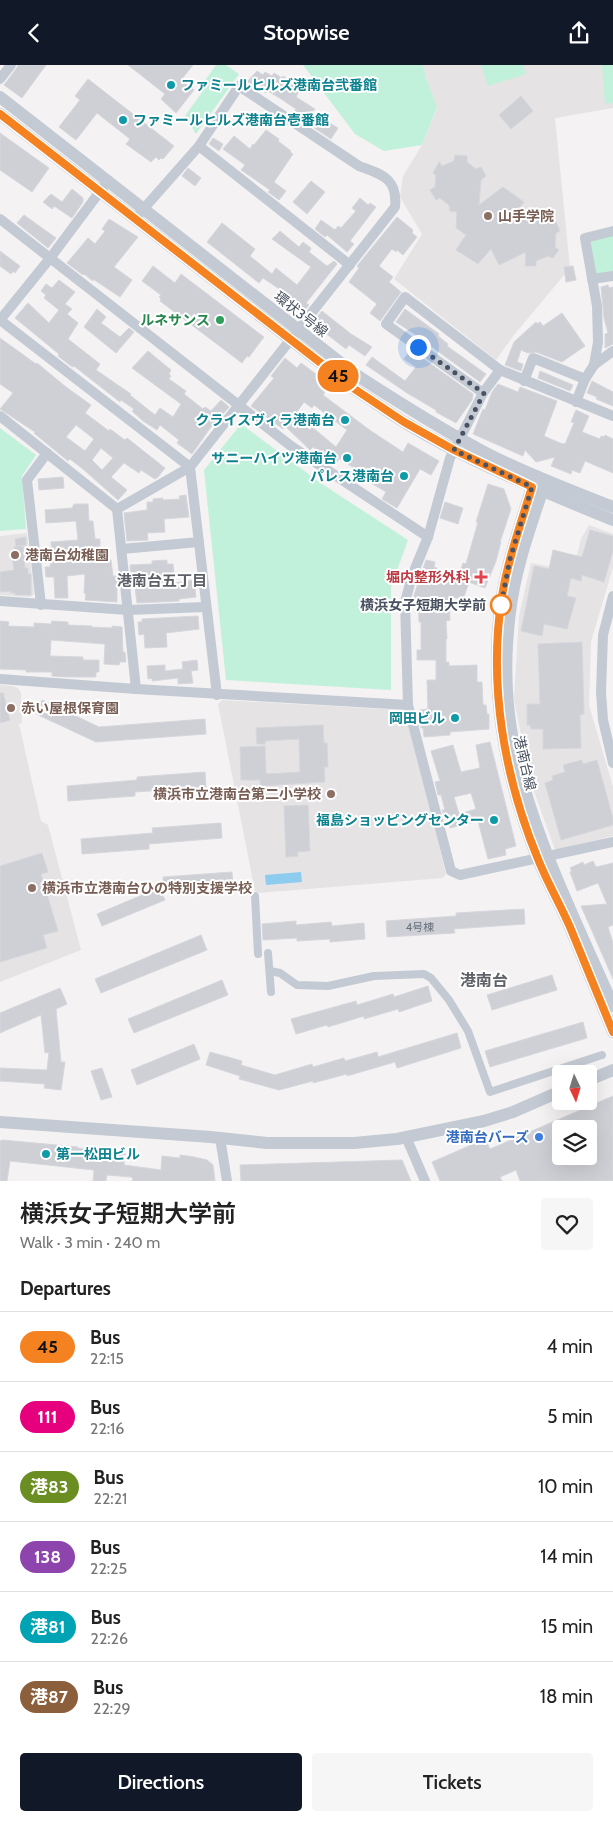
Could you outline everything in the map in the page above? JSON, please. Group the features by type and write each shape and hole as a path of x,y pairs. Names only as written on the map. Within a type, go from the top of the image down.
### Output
{"street":[{"path":"0,79 11,65"},
{"path":"117,509 190,467 395,207 396,196 392,183 379,173 358,166 239,86 198,146 139,215"},
{"name":"環状3号線","path":"0,97 103,187"},
{"name":"環状3号線","path":"0,114 103,187 294,335 353,388 404,422 457,444 538,486 613,520"},
{"path":"198,146 350,265"},
{"path":"103,187 51,257 0,320 190,467 205,607 217,695"},
{"path":"0,219 51,257 237,405 328,471 428,537"},
{"path":"594,365 598,342 597,306 585,238 613,231"},
{"path":"592,279 613,276"},
{"path":"484,393 386,324 406,297 500,370 613,416"},
{"path":"576,402 585,379 594,365 613,351"},
{"path":"524,381 533,358 585,379"},
{"path":"500,370 484,393 450,458 428,537 412,576 405,603 408,705 450,871 460,875 613,842"},
{"path":"0,416 117,509 136,689"},
{"path":"41,605 27,480 47,453"},
{"name":"環状3号線","path":"538,486 613,507"},
{"name":"港南台線","path":"538,486 510,559 502,597 497,662 501,722 506,751 522,815 613,1006"},
{"path":"122,549 199,542"},
{"path":"613,596 603,635 601,692 603,721 613,763"},
{"path":"0,601 128,610 205,607"},
{"path":"0,679 217,695 408,705"},
{"name":"港南台線","path":"543,858 613,1032"},
{"path":"256,897 258,954"},
{"path":"268,953 271,992"},
{"path":"270,971 280,973 297,985 328,986 374,976 424,974 432,978 449,1000 468,1031 490,1092 602,1055"},
{"path":"598,1076 613,1070"},
{"path":"0,1121 267,1143 354,1143 406,1137 484,1121 513,1112 552,1095"},
{"path":"406,1137 425,1181"},
{"path":"220,1138 227,1181"}],"shaded area":[{"name":"山手学院","path":"423,65 613,65 613,108 555,118 570,268 514,335 496,360 394,279 422,234 400,197 403,176 422,145 437,108"},
{"path":"589,525 613,534 613,567 591,642 589,705 613,787 613,836 555,850 529,777 514,699 519,616 531,563 573,571 581,539"},
{"name":"港南台幼稚園","path":"27,533 34,594 30,597 0,595 0,536"},
{"name":"横浜市立港南台ひの特別支援学校","path":"0,685 18,688 21,693 22,723 19,724 41,821 48,825 81,950 0,982"},
{"name":"横浜市立港南台第二小学校","path":"222,700 402,710 407,714 446,874 443,878 258,893 255,891 218,704"}],"green space":[{"path":"216,65 226,65 239,74 196,134 185,116 205,88 202,85"},
{"path":"303,65 423,65 437,107 422,145 384,151 355,134"},
{"path":"481,65 523,65 526,74 488,86"},
{"path":"602,65 613,65 613,103 605,104"},
{"path":"613,235 613,273 595,275 590,240"},
{"path":"241,424 322,484 408,540 391,587 391,690 226,680 204,470"},
{"path":"0,428 36,455 22,476 26,529 0,531"}],"water":[{"path":"301,872 302,882 266,885 265,875"}],"building":[{"path":"18,65 46,65 22,98 4,85"},
{"name":"ファミールヒルズ港南台弐番館","path":"128,65 193,65 181,80 194,90 176,113 161,99 165,94"},
{"path":"257,71 263,75 265,72 272,76 274,73 292,82 294,79 302,85 296,97 315,109 311,114 325,123 326,121 338,128 331,139 293,114 296,109 281,99 268,91 266,93 254,85 253,87 246,83"},
{"name":"ファミールヒルズ港南台壱番館","path":"88,79 174,146 163,159 159,160 156,157 151,162 126,144 130,139 97,113 76,140 59,127 80,100 75,96"},
{"path":"521,96 533,111 511,129 499,115"},
{"path":"266,130 279,139 278,141 293,154 274,182 286,191 279,200 268,192 270,190 241,170 245,165 223,149 234,136 250,149"},
{"path":"0,133 49,168 32,192 0,170"},
{"path":"213,138 223,144 219,151 209,144"},
{"path":"455,155 467,156 467,162 476,169 481,167 486,176 481,180 479,205 503,187 524,202 519,208 543,210 541,216 552,223 556,222 560,231 556,233 555,247 559,250 553,258 548,256 536,261 536,266 525,266 526,252 499,265 491,249 478,264 456,250 466,235 456,228 457,212 450,211 449,205 440,198 436,200 430,190 435,187 436,175 433,173 439,162 442,166 454,161"},
{"path":"188,168 201,178 195,186 182,176"},
{"path":"311,181 325,192 307,214 293,202"},
{"path":"72,189 83,198 83,202 72,218 54,206 52,209 43,202 51,194 62,202"},
{"path":"360,198 368,205 370,203 376,207 350,241 354,244 347,252 327,235 325,237 315,229 321,220 335,230 338,226 341,228 356,211 352,208"},
{"path":"24,215 56,238 48,248 17,223"},
{"path":"397,217 413,230 412,233 417,237 403,255 397,250 396,252 392,249 379,266 393,277 389,282 401,292 380,321 370,313 377,304 349,282 359,268 357,266"},
{"path":"109,219 138,237 114,267 132,280 120,297 67,263 88,238 95,244 105,231 102,229"},
{"path":"222,223 255,249 250,256 272,274 276,268 297,285 311,267 272,239 280,231 299,247 303,242 311,248 309,252 327,266 334,261 337,264 306,303 309,305 304,311 297,311 284,302 286,299 279,294 282,291 263,278 259,283 207,242"},
{"path":"0,251 20,266 15,273 13,271 11,274 0,266"},
{"path":"153,266 175,283 181,274 264,337 249,357 247,356 242,363 160,301 159,297 161,295 142,281"},
{"path":"573,266 576,280 566,282 564,267"},
{"path":"59,280 75,292 65,304 72,309 67,314 78,323 68,339 100,364 96,370 131,394 155,415 160,408 173,417 181,404 132,368 148,351 171,370 169,379 186,391 184,394 203,409 205,407 211,411 221,400 229,407 222,415 220,414 192,454 177,443 179,440 160,425 157,430 143,421 132,411 134,409 121,400 120,402 74,366 71,366 15,318 28,303 49,323 59,310 44,298 46,295 41,291 46,284 52,288"},
{"path":"608,285 609,288 613,287 613,344 605,348 605,334 608,333 604,318 601,287"},
{"path":"97,309 106,317 101,323 120,337 129,328 134,332 116,353 84,327"},
{"path":"405,309 439,334 438,336 448,344 447,346 486,374 480,382 396,322"},
{"path":"322,311 351,334 372,347 365,356 349,345 346,349 315,325 313,322"},
{"path":"562,313 585,346 562,362 536,352 528,353 521,350 517,362 523,364 521,371 505,365 514,342 536,322 537,324 540,322 543,326"},
{"path":"0,338 37,363 91,405 85,413 109,431 110,429 125,440 127,438 165,468 155,479 141,470 139,473 124,463 111,477 127,490 118,500 83,469 70,459 68,461 35,432 0,409 13,393 0,384","holes":["76,425 94,439 85,451 66,437","101,448 113,458 102,470 92,460"]},
{"path":"409,352 417,357 418,355 473,394 472,400 456,423 436,412 436,410 366,365 372,357 405,381 416,367 404,359"},
{"path":"285,358 297,368 301,363 320,377 317,381 327,389 323,395 371,431 403,452 408,443 439,461 431,475 420,469 397,508 382,499 386,492 371,483 372,480 339,458 337,462 313,447 310,450 285,426 283,429 251,406 274,378 271,376","holes":["304,402 312,408 314,405 347,430 336,447 312,427 310,430 294,416"]},
{"path":"540,371 573,385 570,391 538,378"},
{"path":"592,381 613,392 613,406 587,393"},
{"path":"498,384 518,392 520,387 557,401 544,436 560,443 565,444 574,423 571,422 576,410 589,416 582,432 600,439 601,436 604,437 605,435 613,439 613,473 585,461 580,473 572,470 571,474 551,466 555,457 536,462 525,450 523,456 473,434 483,409 485,410 492,392"},
{"path":"63,477 64,488 39,490 38,479"},
{"path":"488,484 504,489 511,509 496,561 485,588 469,582 463,600 449,596 450,620 446,621 446,662 449,662 449,666 477,665 477,682 482,682 483,705 486,705 487,714 489,714 489,729 450,732 450,735 424,737 423,728 421,728 420,710 428,709 427,680 436,680 436,660 417,660 417,650 421,650 421,622 419,622 418,601 414,601 414,595 426,560 435,562 436,572 458,578 463,563 466,564"},
{"path":"186,495 189,517 164,519 165,532 147,533 148,540 127,541 124,513 147,510 147,502 153,502 153,499 180,499 179,496"},
{"path":"445,502 463,508 458,524 440,518"},
{"path":"74,504 88,504 89,521 93,521 95,539 100,539 100,546 77,548 78,563 111,560 113,576 117,576 117,602 85,600 85,574 67,576 68,598 55,598 54,577 46,577 45,567 50,567 50,564 52,564 51,542 78,540 76,521 46,523 45,510 72,508"},
{"path":"590,530 613,536 613,551 604,582 582,575 581,581 571,578 567,596 576,598 567,629 544,624 542,636 521,631 534,566 549,569 553,550 582,557"},
{"path":"26,537 26,545 16,546 15,539"},
{"path":"23,546 25,568 28,568 28,574 31,574 31,595 15,595 11,591 0,592 0,572 14,570 12,557 16,557 14,547"},
{"path":"167,560 167,564 173,564 175,583 194,580 196,597 179,599 179,601 137,603 134,579 131,579 130,565 152,564 152,561"},
{"path":"198,616 199,629 166,633 167,647 145,648 144,634 139,635 138,622 142,622 142,619"},
{"path":"0,621 9,622 8,626 34,627 34,623 51,624 52,621 68,622 68,625 91,627 122,627 123,652 125,652 126,662 120,662 119,665 104,664 105,644 51,640 50,656 83,657 83,660 99,660 99,672 96,672 96,677 52,676 52,672 0,669"},
{"path":"582,642 584,714 580,715 581,748 543,749 543,729 531,729 530,725 527,725 527,704 540,704 538,644"},
{"path":"197,660 198,670 191,671 193,683 178,684 178,678 152,681 152,678 148,679 147,666 165,665 165,671 183,669 182,662"},
{"path":"0,693 3,693 10,720 0,723"},
{"path":"42,700 99,727 205,719 206,734 96,742 36,714"},
{"path":"323,725 324,743 327,743 328,767 324,767 325,782 260,786 260,780 241,780 240,747 265,746 266,774 300,772 299,739 265,741 265,744 257,744 256,728"},
{"path":"490,742 516,846 505,849 506,855 488,859 478,821 450,828 447,818 445,819 441,795 438,795 435,782 440,781 431,751 453,745 461,772 480,768 476,745","holes":["471,793 476,809 459,814 454,797"]},
{"path":"582,760 583,764 597,760 613,818 613,825 561,840 545,783 553,780 552,776 565,772 563,765"},
{"path":"205,772 206,787 135,792 135,796 68,801 67,786 137,780 137,777"},
{"path":"308,805 310,851 297,852 298,856 286,857 284,806"},
{"path":"221,823 222,838 149,844 149,849 82,854 81,839 153,833 152,828"},
{"path":"42,853 48,872 41,874 58,931 43,935 47,948 0,962 0,866"},
{"path":"593,861 596,867 613,863 613,925 608,927 613,943 613,979 581,906 607,904 598,883 577,891 570,872 572,871 570,868 583,862 584,865"},
{"path":"232,872 233,886 164,891 163,877"},
{"path":"159,888 165,900 102,926 97,914"},
{"path":"524,909 525,924 454,929 455,933 387,937 386,921 456,916 456,913"},
{"path":"296,921 296,925 331,922 332,926 364,923 365,939 330,942 330,939 297,941 297,938 263,940 262,924"},
{"path":"201,935 207,950 101,993 95,979"},
{"path":"552,975 557,990 492,1010 487,995"},
{"path":"222,980 228,995 134,1033 128,1019"},
{"path":"428,986 432,1001 399,1012 398,1009 364,1019 364,1016 296,1034 291,1019 356,1001 357,1005 393,994 394,997"},
{"path":"60,988 67,1004 56,1009 61,1062 65,1062 61,1090 44,1088 45,1084 0,1081 0,1068 47,1070 49,1052 45,1053 41,1015 0,1033 0,1013"},
{"path":"583,1022 587,1038 490,1067 485,1051"},
{"path":"457,1033 461,1048 397,1068 395,1062 347,1076 347,1074 279,1090 239,1079 240,1076 206,1065 210,1052 242,1061 241,1065 275,1075 312,1064 313,1067 344,1058 345,1061 377,1052 378,1057"},
{"path":"194,1044 200,1059 137,1085 131,1070"},
{"path":"102,1068 112,1097 101,1100 91,1071"},
{"name":"港南台バーズ","path":"613,1096 613,1181 520,1181 516,1170 500,1177 502,1181 440,1181 432,1162 485,1139 490,1149 552,1122 552,1165 597,1165 597,1120 557,1120 581,1110 598,1110 598,1102"},
{"path":"0,1141 125,1153 124,1165 161,1170 162,1156 180,1158 180,1155 194,1157 207,1160 213,1165 215,1181 132,1181 133,1178 131,1177 107,1175 106,1181 93,1181 94,1170 10,1161 7,1181 0,1181"},
{"path":"402,1160 411,1181 241,1181 240,1165"}],"bus line":[{"name":"45","path":"0,114 353,388 404,422 454,450 532,487 510,559 502,597 497,662 501,722 513,784 522,815 538,859 569,926 613,1032"}],"place":[{"name":"ファミールヒルズ港南台弐番館","path":"171,85"},
{"name":"ファミールヒルズ港南台壱番館","path":"123,120"},
{"name":"山手学院","path":"488,216"},
{"name":"ルネサンス","path":"220,320"},
{"name":"クライスヴィラ港南台","path":"345,420"},
{"name":"サニーハイツ港南台","path":"347,458"},
{"name":"パレス港南台","path":"404,476"},
{"name":"港南台幼稚園","path":"15,555"},
{"name":"堀内整形外科","path":"481,577"},
{"name":"横浜女子短期大学前","path":"501,605"},
{"name":"赤い屋根保育園","path":"11,708"},
{"name":"岡田ビル","path":"455,718"},
{"name":"横浜市立港南台第二小学校","path":"331,794"},
{"name":"福島ショッピングセンター","path":"494,820"},
{"name":"横浜市立港南台ひの特別支援学校","path":"32,888"},
{"name":"港南台バーズ","path":"539,1137"},
{"name":"第一松田ビル","path":"46,1154"}],"district":[{"name":"港南台五丁目","path":"162,581"},
{"name":"港南台","path":"484,980"}],"route":[{"path":"418,347 484,393 454,450 532,487 510,559 501,605"}]}
